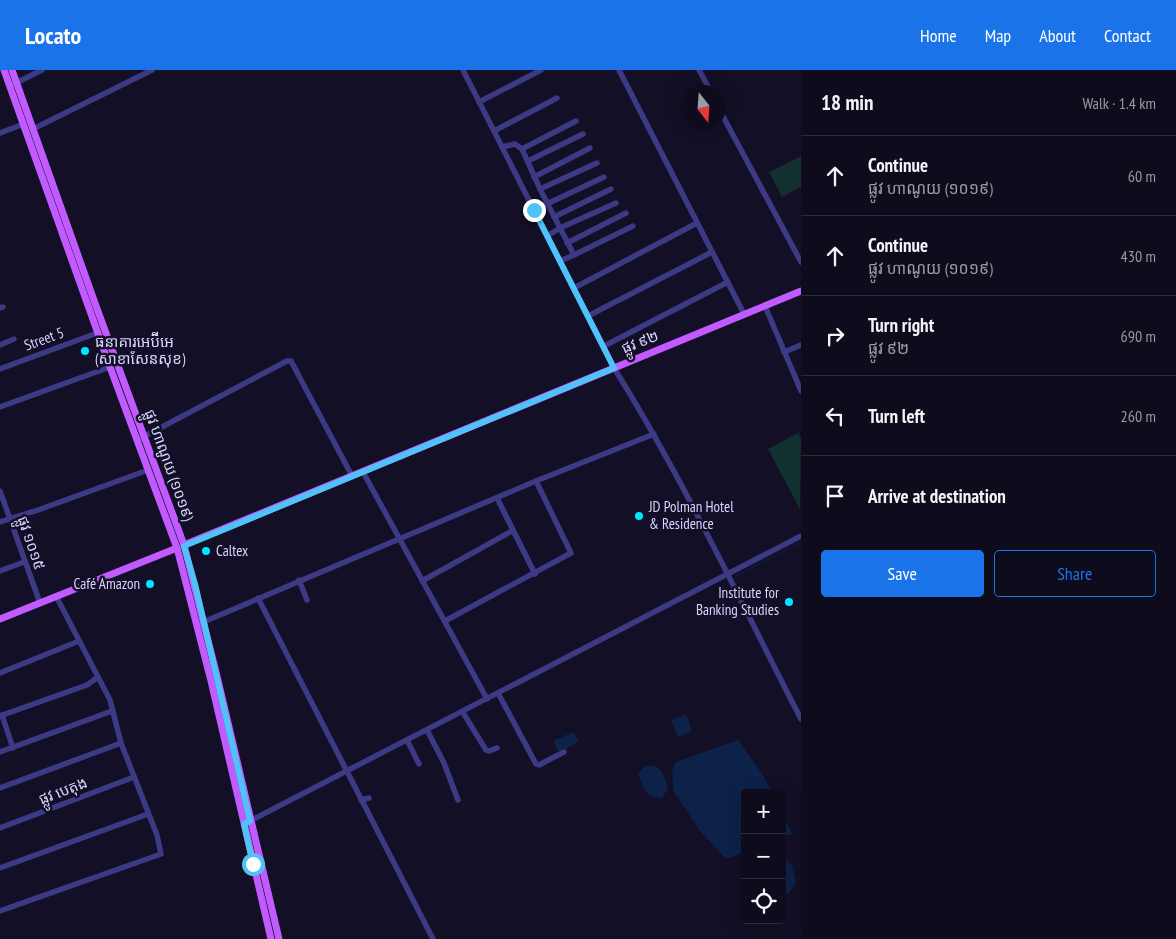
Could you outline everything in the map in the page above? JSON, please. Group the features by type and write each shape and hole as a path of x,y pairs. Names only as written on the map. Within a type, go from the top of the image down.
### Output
{"main road":[{"name":"ផ្លូវ ហាណូយ (១០១៩)","path":"4,70 14,85 33,129 180,547 247,822 271,939"},
{"name":"ផ្លូវ ហាណូយ (១០១៩)","path":"12,70 24,124 97,333 141,438 148,470 180,547"},
{"name":"ផ្លូវ ៩២","path":"0,619 180,547 801,291"},
{"name":"ផ្លូវ ហាណូយ (១០១៩)","path":"247,822 279,939"}],"street":[{"path":"14,85 42,70"},
{"path":"33,129 142,72 152,70"},
{"path":"462,70 614,368 654,434 692,504 801,719"},
{"path":"479,102 541,70"},
{"path":"619,70 744,314"},
{"path":"699,70 707,85"},
{"path":"494,131 557,98"},
{"path":"522,149 576,121"},
{"path":"726,122 801,262"},
{"path":"0,133 24,124"},
{"path":"528,161 583,134"},
{"path":"502,147 515,144 522,149 534,177 574,255"},
{"path":"534,177 590,148"},
{"path":"540,189 597,163"},
{"path":"534,210 604,177"},
{"path":"554,217 611,189"},
{"path":"547,236 560,228 616,203"},
{"path":"567,243 626,214"},
{"path":"574,288 697,223"},
{"path":"560,262 633,226"},
{"path":"588,316 712,252"},
{"path":"604,346 728,282"},
{"path":"765,306 801,392"},
{"name":"Street 5","path":"0,369 97,333"},
{"path":"0,344 14,339"},
{"path":"784,352 801,345"},
{"path":"141,438 287,361 291,361 352,476"},
{"path":"0,407 110,367"},
{"path":"200,623 536,481 654,434"},
{"path":"0,522 148,470"},
{"path":"363,472 487,698"},
{"path":"444,622 571,553 536,481"},
{"name":"ផ្លូវ ១០១៥","path":"0,491 40,603"},
{"path":"496,498 534,574"},
{"path":"422,581 512,531"},
{"path":"247,822 801,536"},
{"path":"0,571 24,562"},
{"path":"299,580 307,600"},
{"path":"0,912 161,854 157,835 121,743 110,700 56,596"},
{"path":"258,598 433,939"},
{"path":"0,673 79,641"},
{"path":"13,748 1,715 87,685 98,677"},
{"path":"498,693 536,764 539,765 564,752"},
{"path":"0,752 112,711"},
{"path":"462,711 486,750 489,752 497,748"},
{"path":"427,730 444,763 458,800"},
{"path":"407,740 419,764"},
{"path":"0,788 121,743"},
{"name":"ផ្លូវ បេតុង","path":"0,828 134,777"},
{"path":"360,800 369,798"},
{"path":"0,868 148,814"}],"green space":[{"path":"801,156 801,187 782,197 769,172"},
{"path":"798,433 801,438 800,509 768,449"}],"water":[{"path":"686,714 692,731 678,737 671,720"},
{"path":"573,732 579,741 559,753 553,741"},
{"path":"738,740 763,775 770,789 741,789 741,853 726,859 700,831 674,792 672,772 676,762"},
{"path":"651,765 660,771 666,781 668,789 662,798 657,798 646,791 638,774 643,768"},
{"path":"786,820 792,834 786,836"},
{"path":"786,858 792,865 796,882 789,893 786,894"}],"waterway":[{"path":"736,576 801,542"}],"place":[{"name":"ធនាគារអេប៊ីអេ (សាខាសែនសុខ)","path":"85,351"},
{"name":"JD Polman Hotel & Residence","path":"639,516"},
{"name":"Caltex","path":"206,551"},
{"name":"Café Amazon","path":"150,584"},
{"name":"Institute for Banking Studies","path":"789,602"}],"route":[{"path":"253,864 244,824 250,821 195,584 184,546 614,368 534,210"}]}
